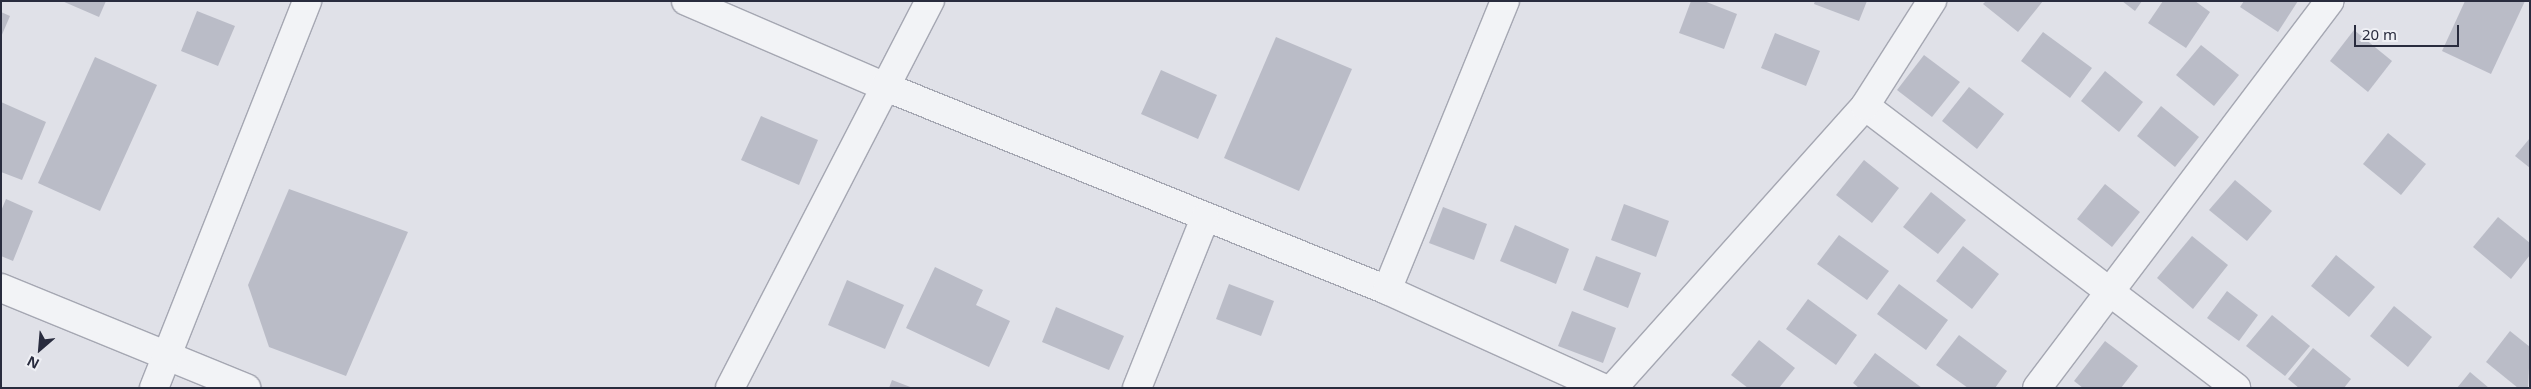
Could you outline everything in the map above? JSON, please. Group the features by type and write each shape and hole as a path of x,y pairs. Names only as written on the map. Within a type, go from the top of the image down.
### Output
{"street":[{"path":"154,388 307,1"},
{"path":"686,1 886,87 1205,218 1387,290 1603,388"},
{"path":"730,388 930,1"},
{"path":"1387,290 1505,1"},
{"path":"1613,388 1865,106 1932,1"},
{"path":"2040,387 2330,1"},
{"path":"1865,106 2236,388"},
{"path":"1137,388 1205,218"},
{"path":"1,288 246,388"}],"building":[{"path":"62,1 106,1 99,17"},
{"path":"1691,1 1704,1 1737,14 1724,49 1679,33"},
{"path":"1815,1 1867,1 1859,21 1814,4"},
{"path":"1986,1 2043,1 2018,32 1983,4"},
{"path":"2122,1 2142,1 2135,11"},
{"path":"2163,1 2195,1 2210,12 2186,48 2148,23"},
{"path":"2244,1 2298,1 2278,32 2240,7"},
{"path":"2465,1 2525,1 2491,74 2442,51"},
{"path":"197,11 235,26 218,66 181,51"},
{"path":"1,12 10,16 1,37"},
{"path":"2354,30 2392,61 2368,92 2330,61"},
{"path":"2043,32 2092,68 2070,98 2021,61"},
{"path":"1775,33 1820,51 1806,86 1761,68"},
{"path":"1276,37 1352,69 1299,191 1224,158"},
{"path":"2201,45 2239,75 2214,106 2176,75"},
{"path":"1924,55 1960,82 1932,117 1897,90"},
{"path":"95,57 157,85 100,211 38,183"},
{"path":"1161,70 1217,95 1198,139 1141,114"},
{"path":"2105,71 2143,102 2119,132 2081,101"},
{"path":"1969,87 2004,114 1977,149 1942,121"},
{"path":"1,102 46,122 22,180 1,172"},
{"path":"2161,106 2199,137 2175,167 2137,136"},
{"path":"761,116 818,140 799,185 741,160"},
{"path":"2388,133 2426,164 2401,195 2363,164"},
{"path":"2530,138 2530,168 2515,156"},
{"path":"1864,160 1899,188 1872,223 1836,195"},
{"path":"2235,180 2272,211 2247,241 2209,210"},
{"path":"2105,184 2140,212 2112,247 2077,219"},
{"path":"289,189 408,232 346,376 269,347 248,285"},
{"path":"1931,192 1966,220 1938,254 1903,227"},
{"path":"6,199 33,211 13,261 1,256 1,211"},
{"path":"1624,204 1669,221 1656,257 1611,240"},
{"path":"1443,207 1487,224 1474,260 1429,243"},
{"path":"2498,217 2530,243 2530,255 2511,279 2473,247"},
{"path":"1515,225 1569,249 1556,284 1500,261"},
{"path":"1839,235 1889,271 1867,300 1817,264"},
{"path":"2192,236 2228,265 2193,309 2157,278"},
{"path":"1963,246 1999,274 1972,309 1936,281"},
{"path":"2336,255 2375,287 2349,317 2311,286"},
{"path":"1596,256 1641,273 1628,308 1583,290"},
{"path":"935,267 983,290 976,305 1010,321 989,367 906,328"},
{"path":"847,280 904,305 885,349 828,325"},
{"path":"1229,284 1274,301 1261,336 1216,319"},
{"path":"1899,284 1948,320 1926,350 1877,314"},
{"path":"2227,291 2258,315 2239,341 2207,318"},
{"path":"1808,299 1857,335 1836,365 1786,329"},
{"path":"2394,306 2432,337 2408,367 2370,336"},
{"path":"1056,307 1124,336 1109,370 1042,342"},
{"path":"1572,311 1616,328 1603,363 1558,346"},
{"path":"2272,315 2310,346 2285,376 2246,346"},
{"path":"2510,331 2530,347 2528,388 2518,388 2486,362"},
{"path":"1959,335 2007,371 1995,388 1968,388 1936,365"},
{"path":"1759,340 1795,368 1779,388 1748,388 1731,375"},
{"path":"2105,341 2138,366 2121,388 2083,388 2074,381"},
{"path":"2313,348 2351,379 2344,388 2299,388 2288,379"},
{"path":"1875,353 1922,388 1859,388 1853,383"},
{"path":"2470,372 2489,388 2457,388"},
{"path":"892,380 913,388 889,388"}]}
